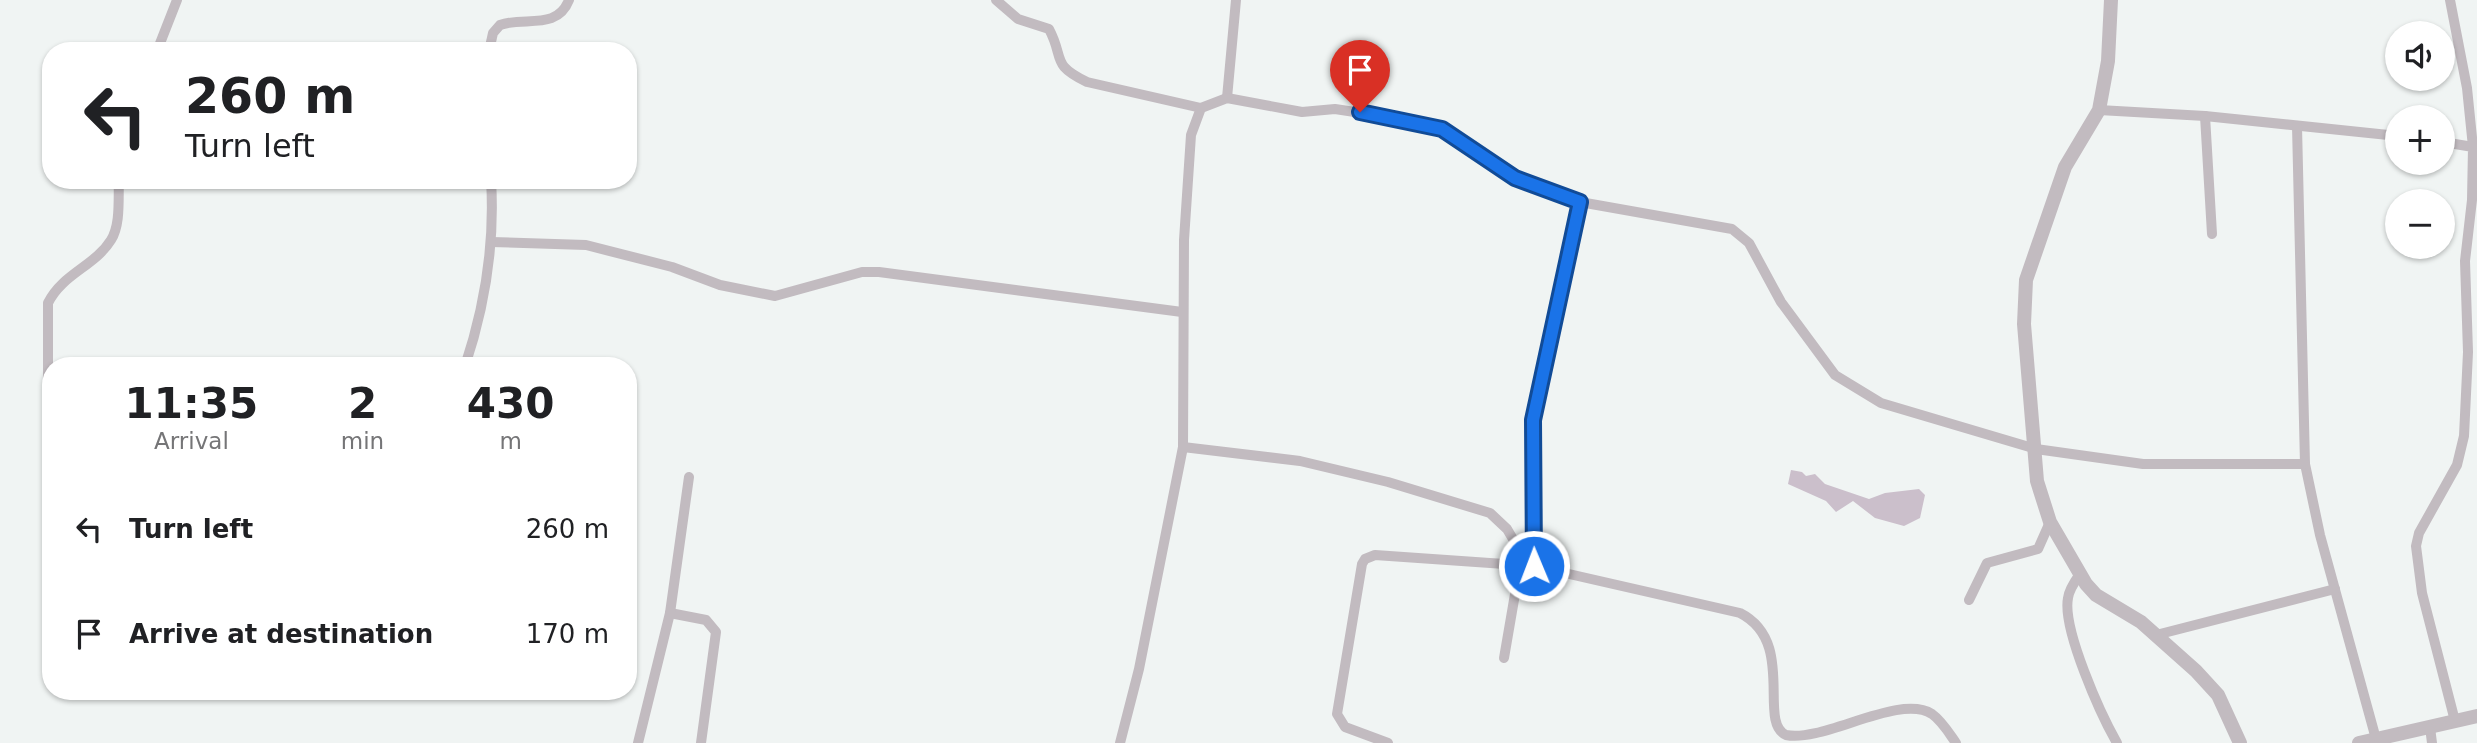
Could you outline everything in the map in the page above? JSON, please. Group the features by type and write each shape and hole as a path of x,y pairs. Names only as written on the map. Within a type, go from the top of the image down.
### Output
{"street":[{"path":"161,42 177,0"},
{"path":"491,42 493,33 500,25 554,17 565,9 569,0"},
{"path":"996,0 1018,19 1049,29 1059,61 1075,76 1087,82 1201,108 1227,98 1302,112 1335,109 1384,115 1433,126 1515,178 1580,202 1732,229 1742,234 1781,302 1835,374 1881,403 1913,415 2036,449 2143,464 2305,464"},
{"path":"1227,98 1236,0"},
{"path":"2111,0 2108,61 2099,110 2065,167 2026,280 2024,324 2040,496 2050,522 2080,574 2096,595 2141,622 2218,695 2240,743"},
{"path":"2450,0 2468,88 2473,147 2472,200 2465,261 2468,352 2464,436 2457,464 2419,533 2416,546 2422,593 2455,721"},
{"path":"1120,743 1142,657 1183,447 1182,312 1188,170 1194,121 1201,108"},
{"path":"2099,110 2205,116 2385,135"},
{"path":"2205,116 2212,234"},
{"path":"2297,126 2305,464 2335,589 2376,739"},
{"path":"2455,144 2473,147"},
{"path":"48,357 48,303 63,281 111,240 116,222 118,189"},
{"path":"467,357 486,288 491,242 491,189"},
{"path":"1504,658 1527,566 1533,420 1580,202"},
{"path":"491,242 586,245 632,255 720,285 764,295 775,296 862,272 879,272 1182,312"},
{"path":"1183,447 1327,467 1490,513 1507,529 1527,566"},
{"path":"638,743 670,614 689,477"},
{"path":"1969,600 1987,563 2038,549 2050,522"},
{"path":"1388,743 1345,727 1337,714 1350,623 1364,559 1380,555 1527,566 1717,607 1751,618 1771,652 1775,674 1774,715 1780,731 1786,735 1811,738 1860,722 1919,710 1935,717 1956,743"},
{"path":"2080,574 2068,597 2067,612 2084,668 2105,721 2117,743"},
{"path":"2156,635 2335,589"},
{"path":"670,614 706,620 716,632 701,743"},
{"path":"2359,743 2477,716"},
{"path":"2430,727 2432,743"}],"shaded area":[{"path":"1791,470 1802,472 1806,476 1815,474 1825,484 1869,499 1885,493 1919,489 1925,495 1920,518 1904,526 1875,518 1853,501 1836,512 1826,501 1788,484"}],"route":[{"path":"1360,112 1420,122 1442,129 1515,178 1544,191 1580,202 1533,420 1531,448 1534,566"}]}
